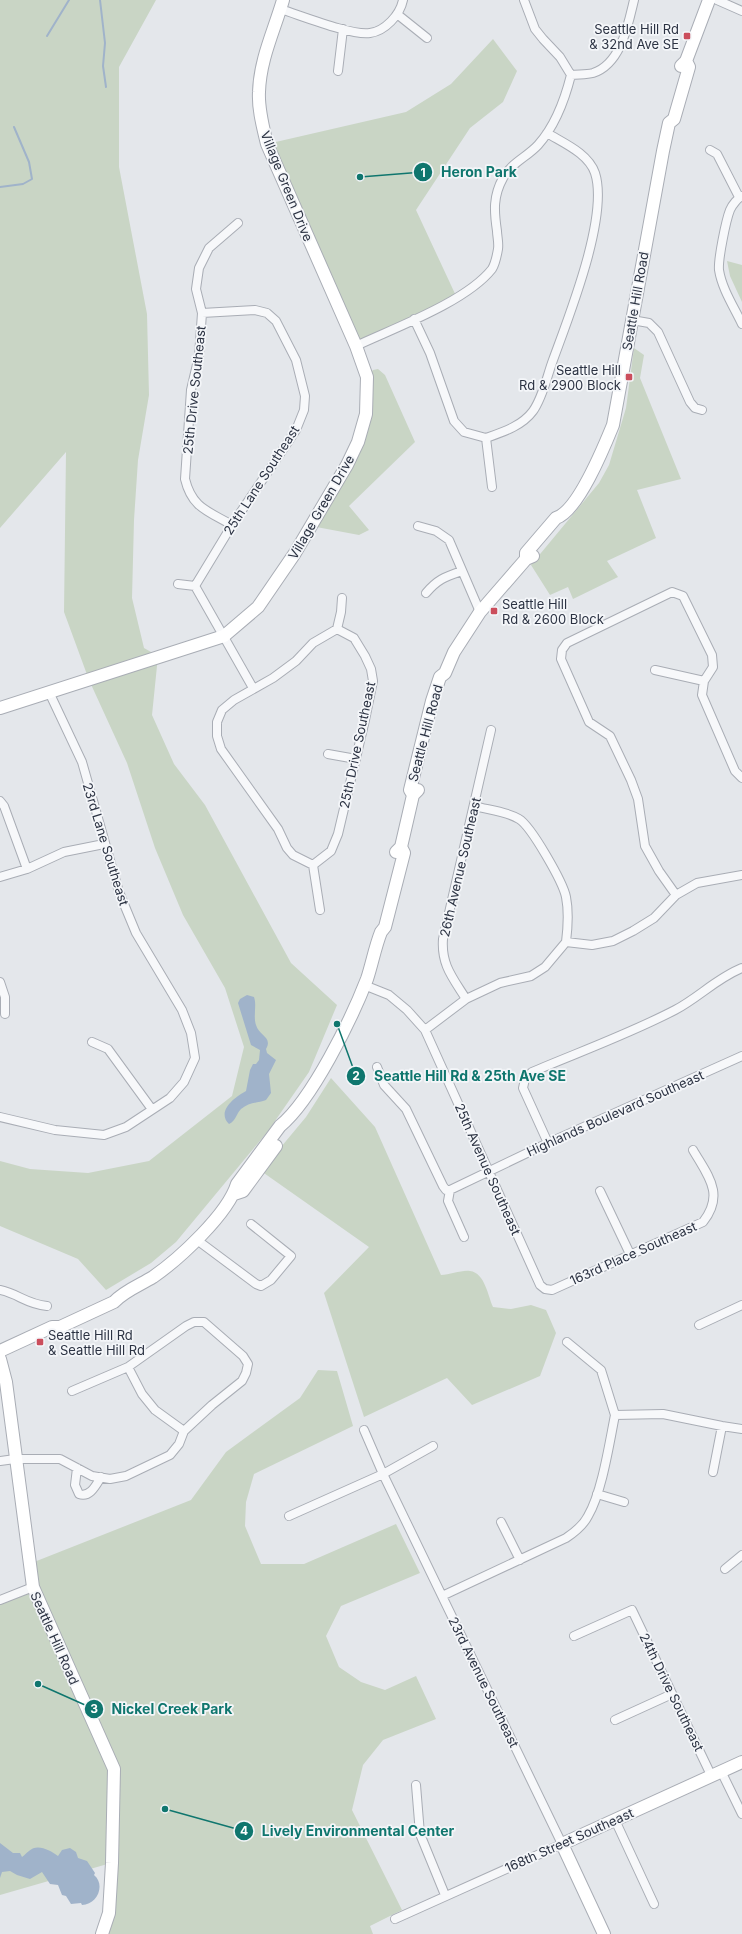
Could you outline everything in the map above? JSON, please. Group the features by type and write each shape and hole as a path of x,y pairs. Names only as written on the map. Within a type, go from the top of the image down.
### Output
{"street":[{"path":"282,5 343,29 360,33 370,33 382,28 393,20 402,7 403,0"},
{"path":"356,346 458,298 480,281 493,268 499,247 494,208 496,193 503,177 514,164 537,146 547,133 564,100 571,75 560,56 542,40 535,29 524,0"},
{"path":"571,75 592,73 602,68 610,61 623,38 634,0"},
{"name":"Seattle Hill Road","path":"0,1351 52,1327 58,1321 105,1298 112,1295 120,1295 154,1276 174,1261 197,1240 234,1194 237,1184 280,1126 289,1119 304,1099 334,1048 364,985 381,932 378,926 396,852 401,847 413,795 418,791 447,680 446,673 454,652 480,612 526,559 526,553 556,518 562,516 585,484 599,459 613,425 669,123 667,118 682,65 686,61 709,0"},
{"path":"717,0 742,11"},
{"name":"Village Green Drive","path":"0,708 224,636 258,607 295,553 348,465 358,442 366,414 367,377 356,346 270,151 262,122 259,94 261,71 269,40 282,5"},
{"path":"397,14 427,38"},
{"path":"338,72 343,29"},
{"path":"414,319 430,353 454,421 464,432 486,438 520,423 533,410 570,312 586,262 598,202 599,187 594,171 586,159 547,133"},
{"path":"710,150 717,154 741,196 730,209 722,245 719,269 722,281 742,324"},
{"name":"25th Drive Southeast","path":"232,525 196,503 188,492 185,479 191,390 199,356 202,313 196,289 199,268 209,248 238,223"},
{"name":"25th Lane Southeast","path":"195,586 232,525 296,430 304,410 305,396 296,360 276,321 267,313 255,310 202,313"},
{"path":"632,320 649,323 658,332 690,402 695,408 702,410"},
{"path":"486,438 492,487"},
{"path":"418,526 436,531 449,540 480,612"},
{"path":"426,593 435,582 444,577 462,571"},
{"path":"178,584 195,586 253,688"},
{"path":"676,895 659,871 645,846 638,799 631,780 610,736 589,722 561,659 562,650 567,643 672,592 683,596 689,604 712,655 713,667 704,680 702,694 707,709 735,771 742,778"},
{"path":"320,910 313,865 293,855 287,848 278,829 221,749 217,736 217,722 222,710 234,700 279,674 296,662 313,643 337,629 342,612 342,598"},
{"name":"25th Drive Southeast","path":"313,865 331,851 338,834 373,681 372,669 354,638 337,629"},
{"path":"655,670 704,680"},
{"name":"23rd Lane Southeast","path":"49,692 82,762 104,844 119,892 136,933 182,1010 191,1033 195,1058 184,1082 170,1098 152,1108"},
{"name":"26th Avenue Southeast","path":"466,999 445,965 442,951 443,939 491,730"},
{"path":"328,754 356,760"},
{"path":"0,801 4,806 27,869"},
{"path":"425,1030 466,999 500,984 531,976 545,966 566,942 569,914 566,894 531,831 520,819 474,806"},
{"path":"0,877 27,869 64,852 104,844"},
{"path":"566,942 592,945 613,941 633,932 654,918 676,895 697,883 742,875"},
{"path":"548,1144 523,1088 525,1079 532,1072 669,1013 686,1004 729,973 742,968"},
{"path":"0,982 5,997 5,1014"},
{"name":"25th Avenue Southeast","path":"364,985 389,995 407,1010 425,1030 540,1286 545,1289"},
{"path":"0,1117 55,1130 104,1135 126,1127 152,1108 108,1049 92,1042"},
{"name":"Highlands Boulevard Southeast","path":"448,1190 742,1056"},
{"path":"377,1067 384,1085 406,1109 448,1190 448,1201 464,1237"},
{"name":"163rd Place Southeast","path":"545,1289 552,1290 703,1222 714,1206 715,1194 711,1182 693,1150"},
{"path":"600,1191 630,1254"},
{"path":"197,1240 256,1284 261,1286 271,1280 291,1256 251,1224"},
{"path":"0,1290 14,1294 33,1305 47,1306"},
{"path":"699,1325 742,1305"},
{"path":"0,1461 15,1459 60,1459 92,1476 110,1479 126,1476 170,1455 179,1444 184,1431 212,1405 242,1381 248,1364 243,1356 204,1322 194,1322 186,1326 128,1367 72,1391"},
{"path":"442,1596 566,1538 578,1530 588,1517 597,1494 615,1415 601,1370 567,1342"},
{"name":"Seattle Hill Road","path":"0,1360 6,1382 33,1587 114,1769 109,1906 102,1934"},
{"path":"128,1367 142,1394 154,1410 184,1431"},
{"path":"615,1415 663,1414 742,1429"},
{"path":"713,1472 722,1426"},
{"name":"23rd Avenue Southeast","path":"364,1430 383,1474 604,1934"},
{"path":"289,1516 383,1474 433,1446"},
{"path":"78,1468 75,1485 79,1494 86,1495 91,1492 101,1477"},
{"path":"597,1494 624,1502"},
{"path":"501,1522 520,1560"},
{"path":"725,1569 742,1555"},
{"path":"0,1600 33,1587"},
{"name":"24th Drive Southeast","path":"574,1636 632,1610 672,1694 716,1773 742,1814"},
{"path":"615,1720 672,1694"},
{"name":"168th Street Southeast","path":"395,1919 445,1895 562,1844 742,1762"},
{"path":"416,1785 420,1834 445,1895"},
{"path":"615,1820 654,1904"}],"green space":[{"path":"0,0 156,0 119,67 119,167 147,314 149,395 138,460 134,520 132,598 144,648 158,656 152,715 174,764 205,805 291,963 337,1005 309,1072 268,1131 176,1242 151,1263 106,1290 78,1259 0,1226 0,1161 30,1169 88,1173 149,1161 232,1096 244,1047 225,988 183,915 155,848 127,763 89,680 64,612 66,452 0,528"},
{"path":"493,39 517,71 503,102 470,128 416,210 457,298 356,346 267,144 406,112 451,84"},
{"path":"727,261 742,265 742,302 730,276"},
{"path":"634,348 644,355 640,378 681,479 637,490 656,538 607,561 618,577 573,599 568,587 550,595 531,565 599,483 609,465 626,408"},
{"path":"378,369 385,375 415,442 349,506 369,530 359,535 311,526 358,442 367,377 373,370"},
{"path":"331,1078 375,1127 441,1275 467,1271 475,1273 483,1280 493,1307 511,1309 531,1305 546,1310 556,1333 540,1376 472,1405 447,1378 364,1417 324,1293 369,1247 261,1171 306,1117"},
{"path":"318,1370 337,1371 353,1426 254,1474 246,1502 245,1526 261,1564 304,1564 396,1524 420,1573 341,1606 326,1636 339,1667 361,1682 385,1690 416,1676 436,1719 383,1740 363,1765 352,1810 402,1910 370,1926 373,1934 102,1934 111,1863 0,1895 0,1600 33,1587 29,1564 191,1500 226,1452 300,1398"}],"water":[{"path":"247,995 254,997 256,1025 267,1039 267,1053 276,1060 269,1074 271,1093 266,1100 244,1107 229,1124 225,1114 226,1109 232,1101 246,1091 250,1070 253,1064 256,1064 259,1060 260,1050 251,1045 238,1003 240,999"},
{"path":"0,1843 13,1853 20,1853 22,1857 32,1849 40,1847 58,1856 62,1850 70,1848 76,1852 78,1858 87,1861 95,1873 94,1875 98,1879 99,1884 96,1898 87,1904 71,1904 66,1896 62,1895 58,1885 50,1884 42,1872 30,1879 10,1871 2,1872 0,1878"}],"waterway":[{"path":"47,36 69,0"},
{"path":"100,0 105,43 103,66 106,87"},
{"path":"0,187 23,184 32,179 29,162 14,127"}],"place":[{"name":"Seattle Hill Rd & 32nd Ave SE","path":"687,36"},
{"name":"Heron Park","path":"360,177"},
{"name":"Seattle Hill Rd & 2900 Block","path":"629,377"},
{"name":"Seattle Hill Rd & 2600 Block","path":"494,611"},
{"name":"Seattle Hill Rd & 25th Ave SE","path":"337,1024"},
{"name":"Seattle Hill Rd & Seattle Hill Rd","path":"40,1342"},
{"name":"Nickel Creek Park","path":"38,1684"},
{"name":"Lively Environmental Center","path":"165,1809"}]}
